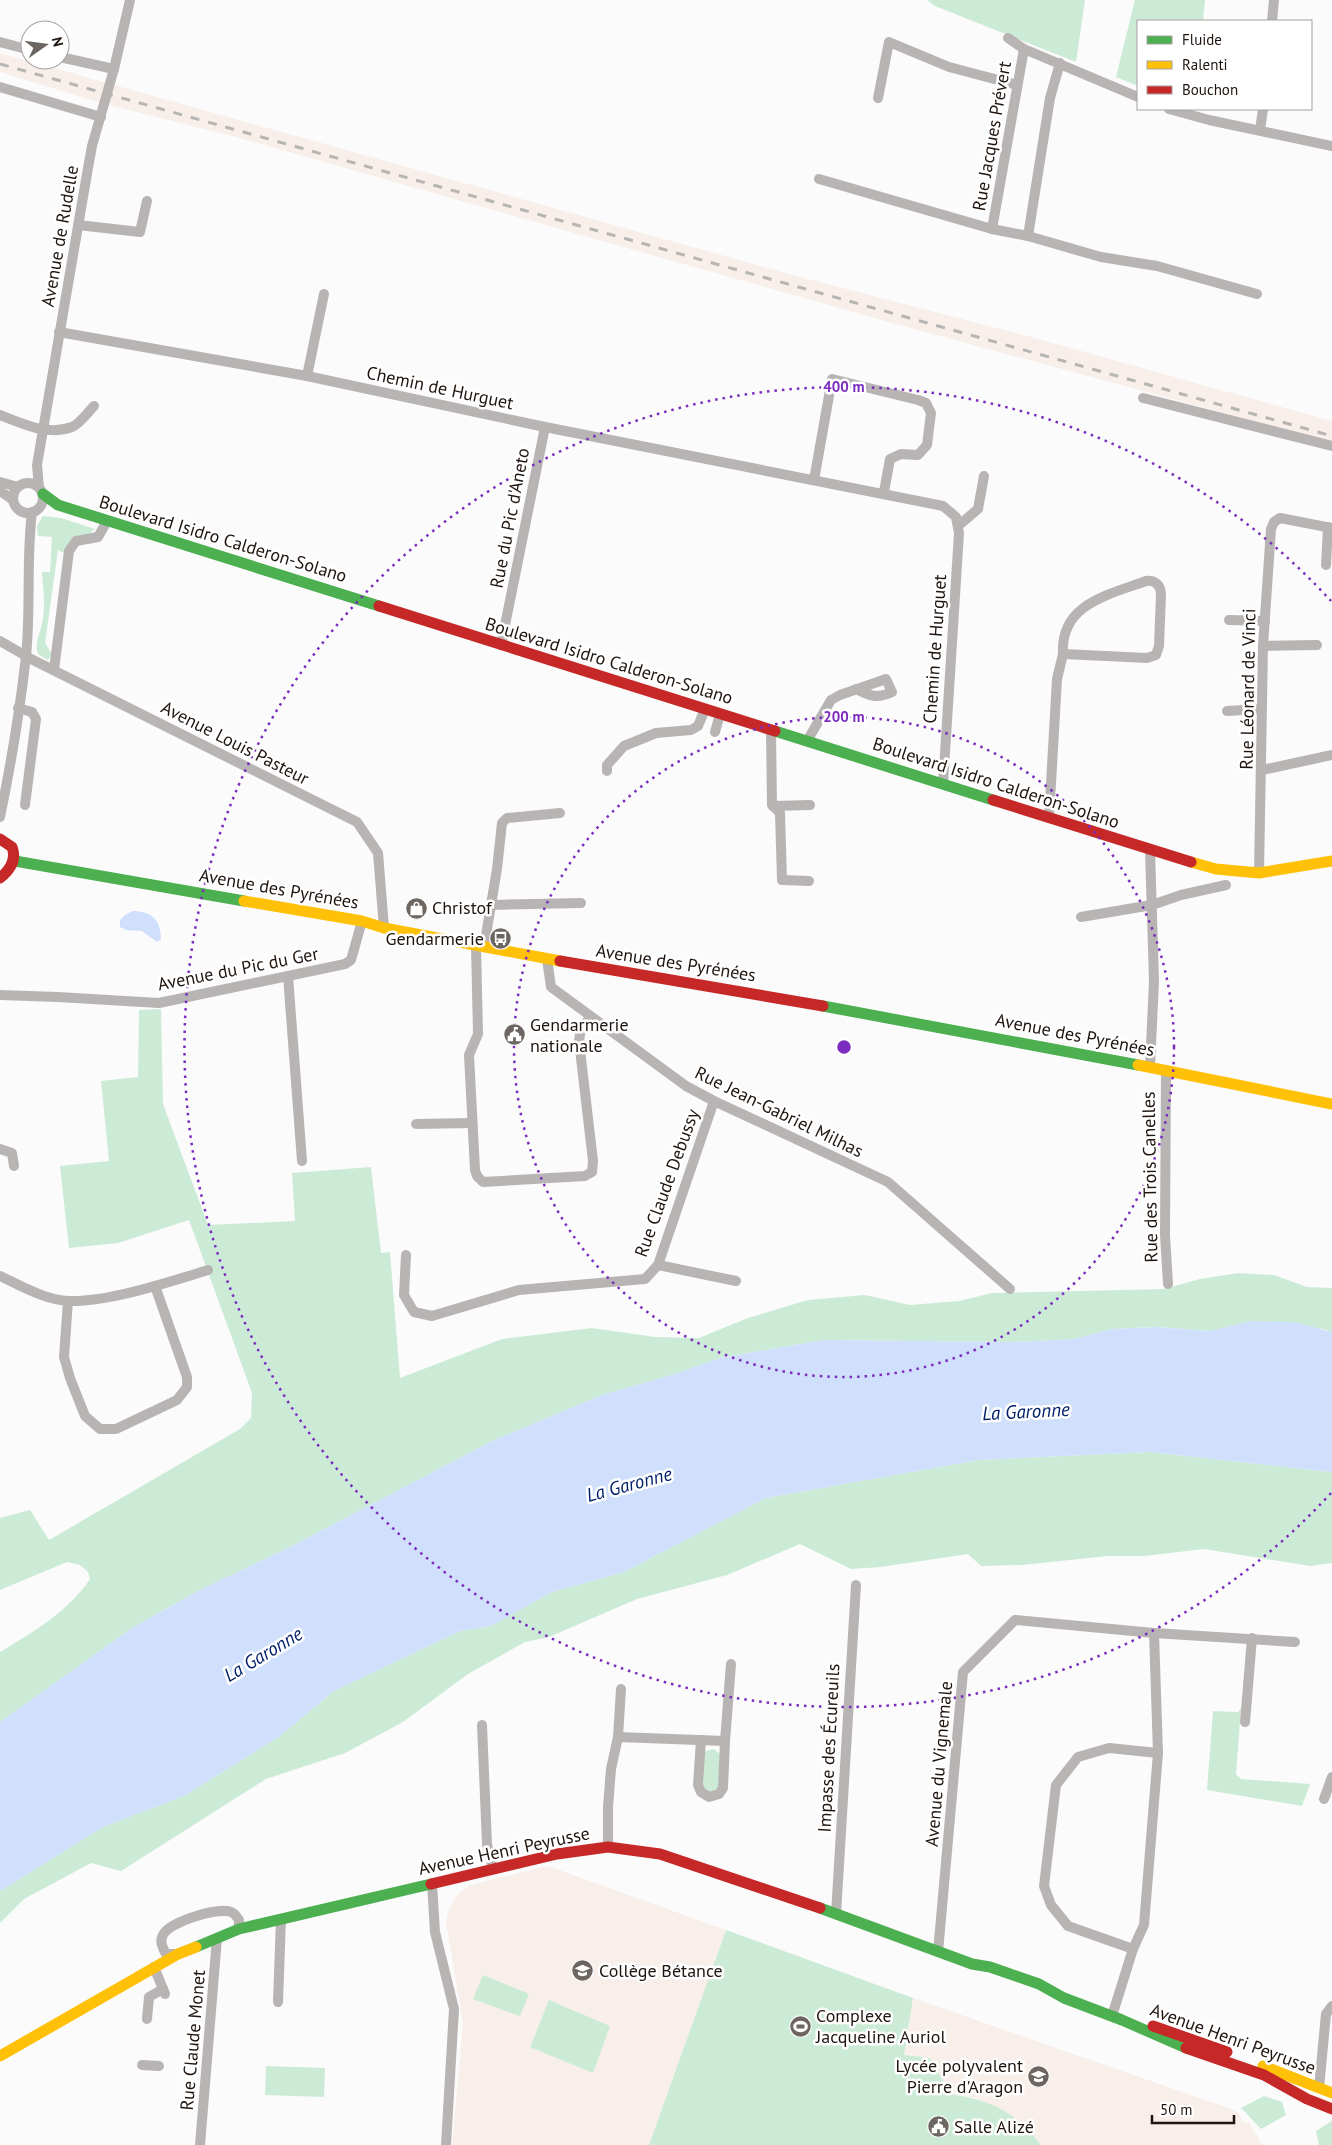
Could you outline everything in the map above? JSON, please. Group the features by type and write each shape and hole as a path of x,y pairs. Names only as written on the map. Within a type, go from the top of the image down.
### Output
{"street":[{"name":"Avenue de Rudelle","path":"41,491 37,465 92,146 114,69 130,0"},
{"path":"1272,20 1274,0"},
{"path":"1008,38 1024,49 1137,97"},
{"path":"0,42 20,47"},
{"path":"878,98 889,42 949,67 1017,85"},
{"name":"Rue Jacques Prévert","path":"992,229 1024,49"},
{"path":"70,59 114,69"},
{"path":"1028,236 1050,98 1060,63"},
{"path":"0,88 101,117"},
{"path":"1173,110 1210,120 1332,146"},
{"path":"1260,130 1263,110"},
{"name":"Rue Jacques Prévert","path":"819,179 992,229 1028,236 1101,257 1157,266 1257,294"},
{"path":"78,225 140,232 147,200"},
{"path":"307,376 324,294"},
{"name":"Chemin de Hurguet","path":"59,332 307,376 545,427 884,492 943,506 957,521 959,533 943,784"},
{"path":"814,480 832,379 918,400 926,403 931,413 927,445 918,455 901,454 890,459 884,492"},
{"path":"1143,398 1332,446"},
{"path":"0,415 18,423 55,431 73,427 94,406"},
{"name":"Rue du Pic d'Aneto","path":"500,645 545,427"},
{"name":"Avenue de Rudelle","path":"22,485 37,465"},
{"path":"957,521 978,509 984,476"},
{"path":"0,482 22,485 31,483 41,491 43,501 32,510 28,536 30,599 26,656 0,817"},
{"path":"22,485 14,495 17,508 32,510"},
{"name":"Boulevard Isidro Calderon-Solano","path":"41,491 58,505 107,521 1150,850 1216,869 1259,873 1332,861"},
{"path":"0,492 14,500"},
{"name":"Boulevard Isidro Calderon-Solano","path":"32,510 58,505"},
{"name":"Rue Léonard de Vinci","path":"1259,873 1263,646 1271,529 1274,522 1280,518 1330,528"},
{"path":"54,670 70,551 76,541 98,537 107,521"},
{"path":"1326,566 1330,528"},
{"path":"1049,818 1057,679 1067,627 1084,606 1096,599 1146,581 1153,581 1159,586 1161,593 1159,646 1156,655 1147,658 1063,654"},
{"path":"1229,620 1265,621"},
{"name":"Avenue Louis Pasteur","path":"0,641 85,686 357,822 378,853 384,928"},
{"path":"1263,646 1317,645"},
{"path":"807,741 831,700 856,689"},
{"path":"18,708 32,712 36,719 26,805"},
{"path":"607,771 607,765 624,746 656,733 691,730 698,726 705,709"},
{"path":"1227,711 1261,709"},
{"path":"715,732 720,714"},
{"path":"771,730 773,806 780,812 782,880 809,880"},
{"path":"1262,770 1332,755"},
{"path":"773,806 810,805"},
{"path":"560,813 507,818 500,828 497,869 491,905 480,946 478,1034 469,1055 475,1170 477,1176 483,1182 588,1175 593,1168 579,1035 581,1028 591,1017"},
{"path":"0,839 6,841 13,850 15,861 10,872 0,878"},
{"path":"1150,850 1154,981 1150,1067"},
{"name":"Avenue des Pyrénées","path":"15,861 362,921 384,928 547,959 793,1000 1166,1070 1332,1104"},
{"path":"1081,917 1152,905 1181,895 1226,885"},
{"path":"491,905 581,903"},
{"name":"Avenue du Pic du Ger","path":"0,995 159,1003 345,964 351,960 362,921"},
{"name":"Rue Jean-Gabriel Milhas","path":"547,959 551,987 686,1086 714,1101 888,1182 1010,1289"},
{"path":"288,976 302,1161"},
{"name":"Rue des Trois Canelles","path":"1166,1070 1166,1235 1168,1284"},
{"name":"Rue Claude Debussy","path":"406,1256 404,1296 414,1312 432,1316 518,1290 645,1279 658,1265 714,1101"},
{"path":"416,1124 472,1123"},
{"path":"0,1149 12,1153 14,1166"},
{"path":"658,1265 736,1280"},
{"path":"0,1276 37,1293 68,1301 98,1298 155,1286 208,1270"},
{"path":"68,1301 64,1357 70,1378 85,1416 100,1429 116,1429 177,1400 187,1387 187,1377 155,1286"},
{"name":"Impasse des Écureuils","path":"836,1914 856,1585"},
{"name":"Avenue du Vignemale","path":"938,1952 963,1672 1015,1620 1154,1633 1294,1642"},
{"path":"1117,2018 1133,1949 1144,1925 1158,1753 1154,1633"},
{"path":"1245,1722 1252,1638"},
{"path":"701,1740 698,1785 701,1792 709,1797 719,1794 723,1788 731,1664"},
{"path":"608,1848 608,1807 611,1769 618,1737 621,1688"},
{"path":"482,1725 487,1844 492,1869"},
{"path":"618,1737 725,1741"},
{"path":"1133,1949 1068,1926 1051,1905 1044,1886 1056,1785 1078,1757 1110,1748 1158,1753"},
{"path":"1324,1799 1332,1777"},
{"name":"Avenue Henri Peyrusse","path":"0,2056 178,1954 239,1930 566,1852 608,1848 660,1854 836,1914 972,1964 988,1975 1035,1992 1064,1998 1117,2018 1179,2046 1264,2074 1306,2099 1332,2109"},
{"path":"432,1884 435,1932 454,2010 446,2145"},
{"path":"178,1954 166,1954 161,1944 163,1935 173,1926 189,1919 219,1911 232,1912 239,1920 239,1930"},
{"path":"278,2002 281,1920"},
{"name":"Rue Claude Monet","path":"200,2145 218,1938"},
{"path":"147,2019 149,1997 164,1991 154,1967"},
{"path":"1318,2088 1326,2014 1332,2006"},
{"name":"Avenue Henri Peyrusse","path":"1117,2018 1164,2029 1332,2093"},
{"path":"142,2066 159,2066"}],"shaded area":[{"path":"0,53 20,59 20,70 61,70 789,274 1031,337 1332,421 1332,444 881,320 232,136 97,102 0,72"},
{"name":"Collège Bétance","path":"548,1866 726,1930 649,2145 452,2145 463,2023 446,1922 448,1912 457,1895 470,1885"},
{"name":"Lycée polyvalent Pierre d'Aragon","path":"913,1998 1237,2111 1245,2124 1249,2122 1262,2145 1041,2145 1018,2120 977,2098 951,2094 930,2058 904,2055"}],"green space":[{"path":"927,0 1085,0 1076,62 935,6"},
{"path":"1135,0 1205,0 1203,20 1137,20 1137,86 1116,77"},
{"path":"43,516 61,518 95,529 66,554 58,550 45,643 52,654 48,660 38,654 37,650 44,611 42,572 50,572 52,537 38,536 37,526"},
{"path":"161,1009 163,1104 208,1225 295,1221 292,1173 371,1167 381,1253 390,1252 400,1378 502,1339 592,1328 655,1337 699,1338 748,1318 808,1300 865,1295 910,1305 959,1301 992,1293 1164,1289 1200,1279 1238,1273 1274,1275 1307,1287 1332,1288 1332,1332 1323,1329 1251,1321 1211,1331 1155,1327 1112,1329 1074,1339 1015,1342 823,1340 720,1358 675,1374 602,1395 492,1441 294,1545 198,1591 132,1628 0,1722 0,1652 50,1620 72,1601 90,1579 88,1572 80,1565 67,1562 0,1590 0,1518 30,1510 49,1540 240,1429 251,1418 252,1393 189,1220 118,1243 69,1248 60,1166 109,1161 101,1081 138,1077 139,1010"},
{"path":"1150,1452 1332,1472 1332,1563 1310,1566 1204,1549 1144,1556 1108,1556 1022,1565 981,1566 968,1554 881,1567 851,1569 800,1544 727,1575 637,1599 549,1637 525,1642 468,1674 403,1722 345,1753 266,1779 121,1871 91,1863 24,1899 0,1923 0,1891 103,1827 184,1796 280,1736 334,1691 460,1631 491,1626 552,1592 624,1572 766,1498 979,1460"},
{"path":"1241,1708 1236,1774 1241,1779 1310,1784 1302,1806 1207,1790 1213,1711 1238,1712"},
{"path":"714,1749 720,1754 719,1787 713,1792 709,1792 703,1787 704,1754 706,1751"},
{"name":"Complexe Jacqueline Auriol","path":"726,1930 913,1998 904,2055 930,2058 951,2094 979,2100 1002,2109 1031,2133 1041,2145 649,2145"},
{"path":"483,1975 529,1994 520,2016 473,1999"},
{"path":"549,2000 610,2026 593,2073 530,2047"},
{"path":"266,2066 325,2068 324,2097 265,2095"},
{"path":"1264,2096 1282,2102 1286,2115 1261,2129 1241,2108"},
{"path":"1332,2121 1332,2145 1319,2145 1316,2131"}],"water":[{"path":"133,911 145,913 154,918 161,932 161,939 157,942 142,931 126,930 120,927 120,920"},
{"name":"La Garonne","path":"1251,1321 1294,1322 1332,1332 1332,1472 1150,1452 979,1460 766,1498 624,1572 552,1592 491,1626 460,1631 334,1691 280,1736 184,1796 103,1827 0,1891 0,1722 132,1628 198,1591 294,1545 492,1441 602,1395 675,1374 720,1358 823,1340 1015,1342 1074,1339 1112,1329 1155,1327 1210,1331"}],"railway":[{"path":"0,64 1332,436"}],"traffic: fast":[{"path":"43,494 58,505 379,606"},
{"path":"775,731 993,800"},
{"path":"15,861 244,901"},
{"path":"823,1006 1138,1065"},
{"path":"196,1947 239,1929 431,1884"},
{"path":"820,1908 972,1964 990,1967 1039,1984 1064,1998 1122,2020 1186,2048"}],"traffic: slow":[{"path":"1191,862 1216,869 1259,873 1332,861"},
{"path":"244,901 362,921 384,928 560,961"},
{"path":"1138,1065 1332,1104"},
{"path":"0,2056 178,1954 196,1947"},
{"path":"1263,2066 1332,2093"}],"traffic: jam":[{"path":"379,606 775,731"},
{"path":"993,800 1191,862"},
{"path":"0,839 12,847 14,856 10,868 0,878"},
{"path":"560,961 823,1006"},
{"path":"431,1884 557,1854 608,1847 660,1854 820,1908"},
{"path":"1153,2026 1227,2052"},
{"path":"1186,2048 1264,2075 1307,2099 1332,2109"}],"place":[{"name":"Christof","path":"416,908"},
{"name":"Gendarmerie","path":"500,939"},
{"name":"Gendarmerie nationale","path":"514,1035"},
{"name":"Collège Bétance","path":"583,1971"},
{"name":"Complexe Jacqueline Auriol","path":"800,2026"},
{"name":"Lycée polyvalent Pierre d'Aragon","path":"1039,2076"},
{"name":"Salle Alizé","path":"938,2127"}]}
